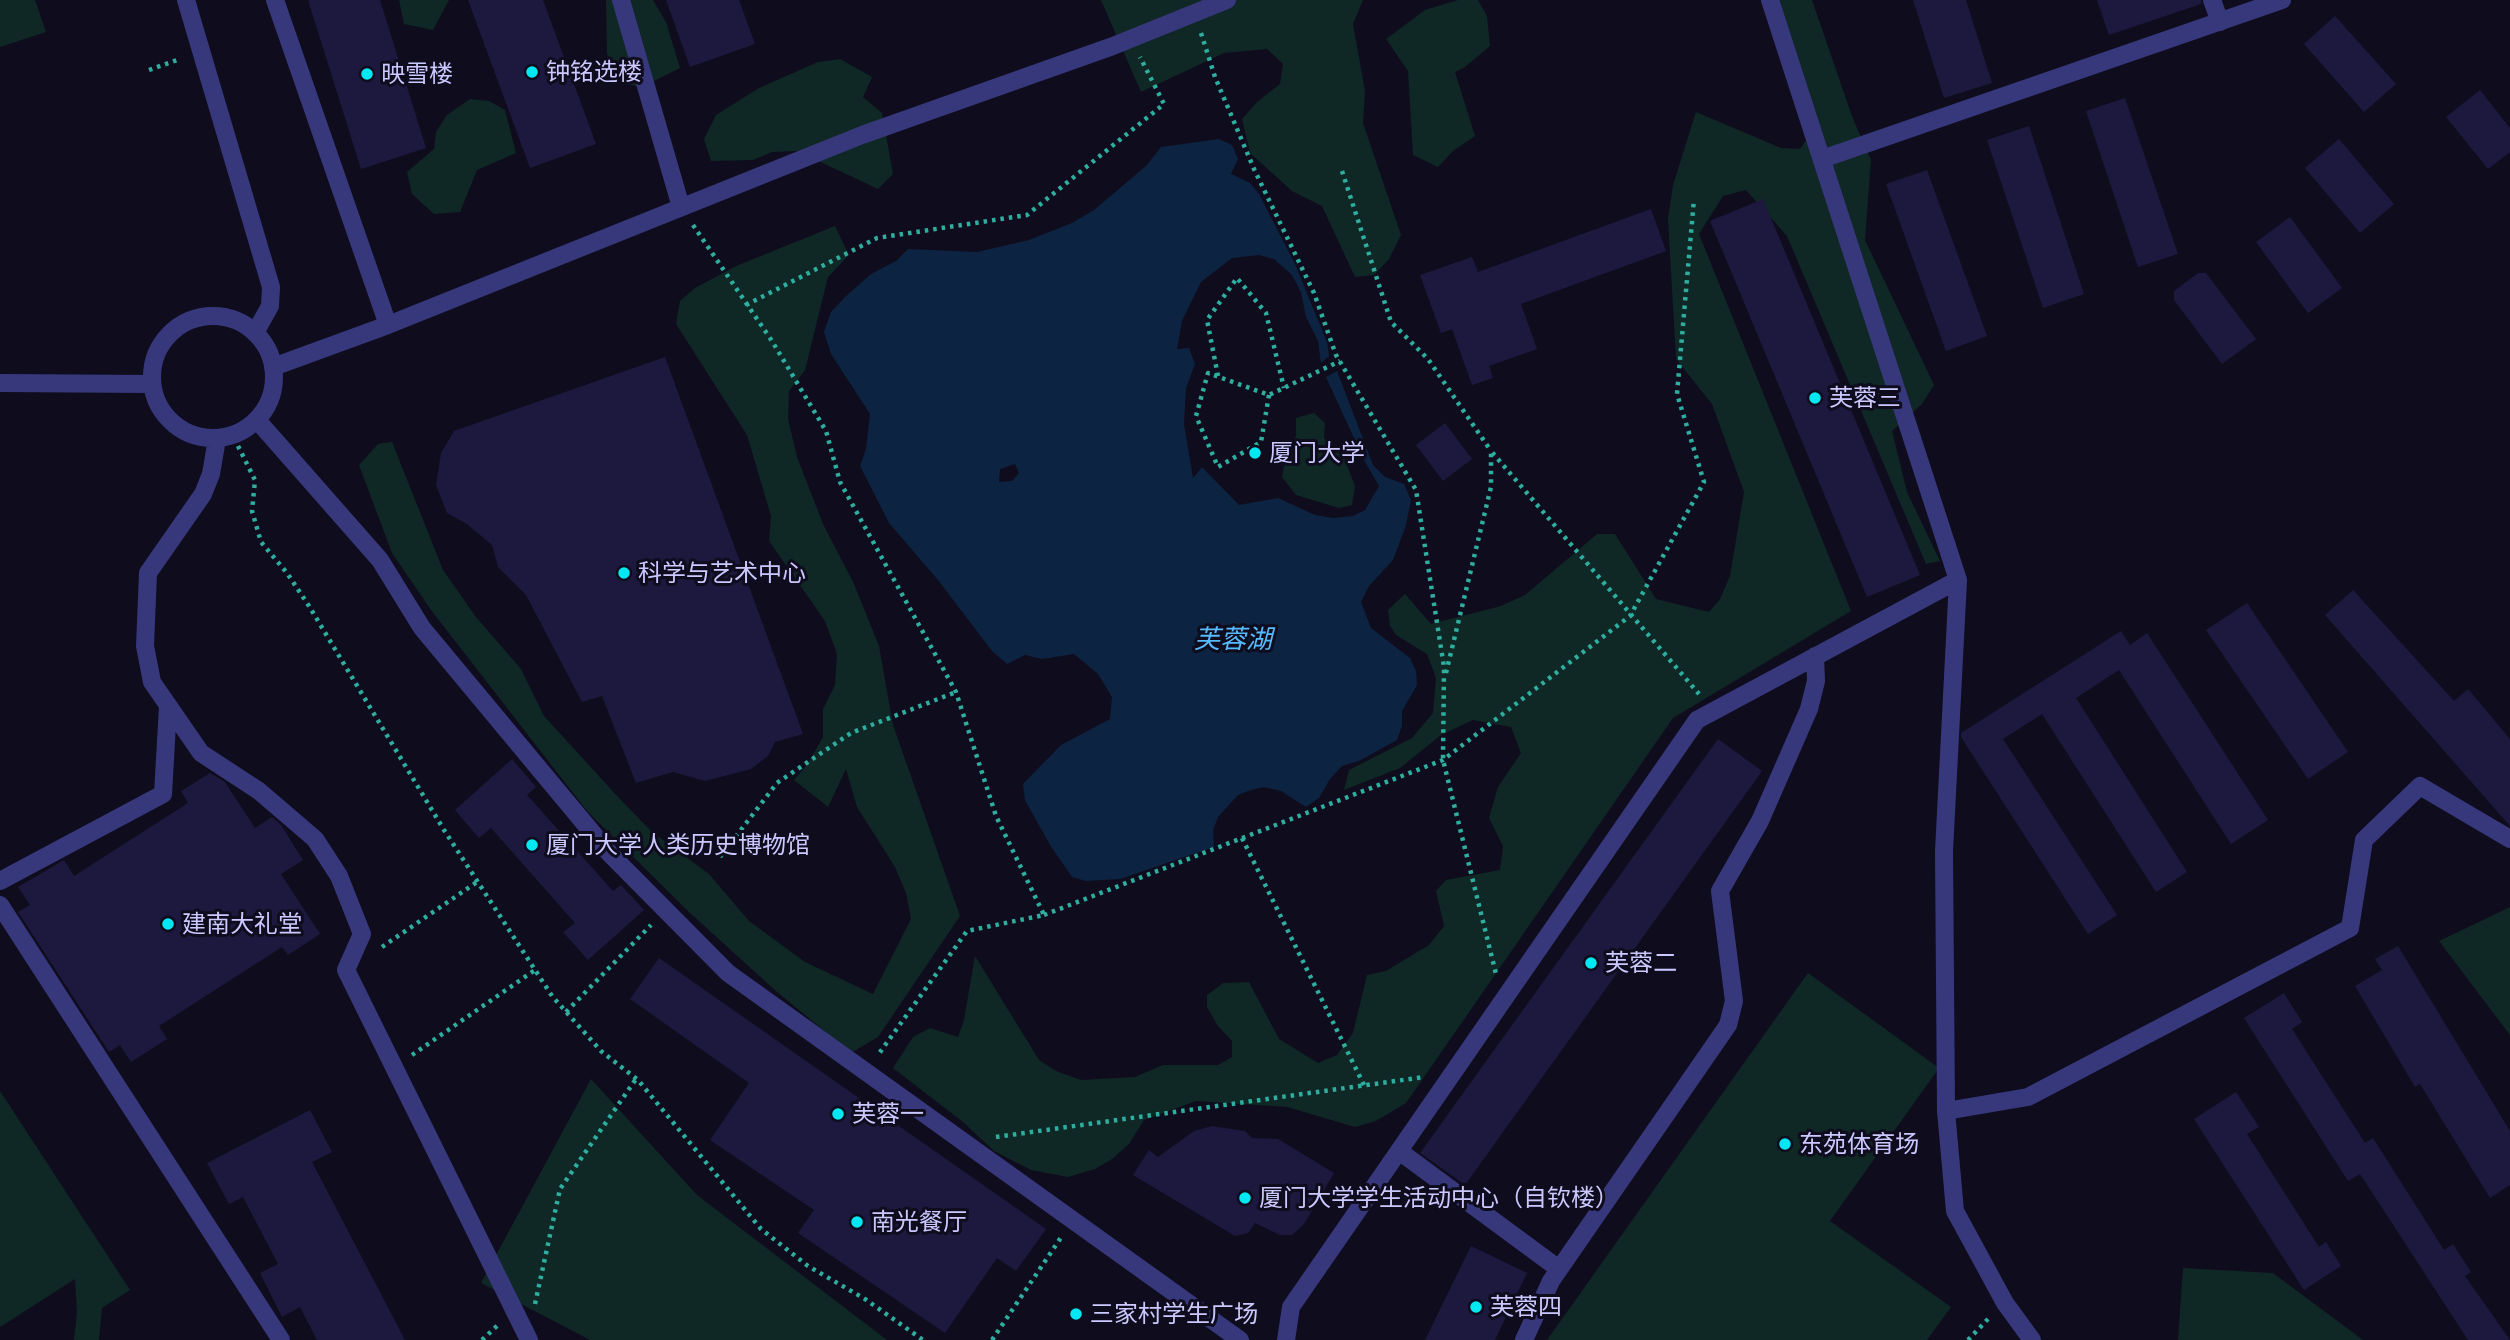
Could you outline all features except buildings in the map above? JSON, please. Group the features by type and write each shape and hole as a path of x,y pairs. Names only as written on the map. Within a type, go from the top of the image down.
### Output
{"street":[{"path":"186,0 271,287 270,306 255,333"},
{"path":"275,0 388,326"},
{"path":"621,0 681,207"},
{"path":"274,367 388,326 862,135 1196,15 1227,0"},
{"path":"1770,0 1958,580 1944,851 1946,1111 1955,1211 2005,1303 2032,1340"},
{"path":"2212,0 2220,22"},
{"path":"1822,159 2282,0"},
{"path":"217,316 237,321 255,333 267,349 274,367 274,387 268,405 257,420 225,437 194,436 173,424 159,406 152,384 153,363 161,343 176,328 195,318 217,316"},
{"path":"0,383 152,384"},
{"path":"257,420 380,560 422,628 610,855 729,974 1240,1340"},
{"path":"225,437 203,494 148,573 145,646 152,682 201,753 259,791 315,839 340,876 362,934 346,970 528,1339"},
{"path":"1286,1340 1291,1307 1697,720 1958,580"},
{"path":"1524,1340 1559,1269 1728,1025 1734,1002 1720,891 1760,821 1809,709 1816,681 1815,656"},
{"path":"0,881 163,794 168,706"},
{"path":"1946,1111 2028,1097 2350,928 2364,840 2420,786 2510,839"},
{"path":"0,905 281,1340"},
{"path":"1399,1151 1559,1269"}],"path":[{"path":"1196,15 1215,77 1254,169 1314,293 1340,361 1416,490 1444,667 1443,760 1497,974"},
{"path":"746,305 877,237 1027,215 1164,104 1131,38"},
{"path":"149,70 201,52"},
{"path":"1342,171 1391,322 1428,359 1491,451 1630,616 1714,710"},
{"path":"866,1072 967,931 1044,915 1443,760 1630,616 1704,482 1677,394 1694,199"},
{"path":"681,207 826,430 840,482 956,692 996,816 1044,915"},
{"path":"1218,376 1207,320 1237,278 1266,313 1284,388"},
{"path":"1269,395 1261,442 1218,467 1196,416 1208,373 1269,395 1340,361"},
{"path":"225,437 255,480 252,511 261,542 287,573 309,606 477,882 566,1012 601,1051 636,1079 761,1229 808,1266 865,1299 923,1340"},
{"path":"1444,684 1491,487 1491,451"},
{"path":"720,857 777,783 851,733 956,692"},
{"path":"1242,838 1364,1085"},
{"path":"379,948 477,882"},
{"path":"566,1012 666,910"},
{"path":"394,1068 535,970"},
{"path":"964,1142 1452,1072"},
{"path":"528,1339 560,1189 636,1079"},
{"path":"994,1339 1073,1220"},
{"path":"1968,1340 2005,1303"}],"green space":[{"path":"0,0 35,0 46,32 0,47"},
{"path":"399,0 449,0 433,30 404,24"},
{"path":"606,0 653,0 666,22 680,68 642,87 627,84 607,54"},
{"path":"1101,0 1363,0 1353,24 1365,91 1363,123 1401,235 1389,259 1374,275 1355,277 1322,206 1292,191 1250,153 1242,119 1257,102 1280,84 1283,64 1267,49 1224,53 1141,92"},
{"path":"1458,0 1478,0 1487,16 1490,46 1455,72 1475,136 1453,151 1438,167 1413,155 1408,71 1386,39 1425,10"},
{"path":"1772,0 1812,0 1853,119 1871,160 1865,240 1934,385 1922,404 1892,431 1907,492 1940,561 1926,564 1787,236 1746,190 1723,196 1699,234 1851,611 1673,718 1406,1103 1376,1121 1355,1127 1287,1107 1196,1101 1144,1120 1129,1144 1112,1159 1095,1169 1068,1177 1031,1170 994,1151 963,1122 893,1068 913,1037 930,1028 958,1037 964,1020 975,956 1039,1060 1056,1071 1081,1080 1135,1077 1163,1065 1218,1065 1232,1057 1232,1041 1218,1026 1207,1007 1207,995 1223,983 1249,982 1279,1039 1318,1063 1337,1055 1353,1033 1367,975 1386,971 1429,945 1444,926 1436,891 1446,880 1500,870 1503,846 1489,818 1498,787 1521,753 1511,727 1473,720 1441,735 1400,768 1344,790 1349,770 1412,738 1433,713 1436,678 1427,654 1396,635 1390,626 1388,610 1405,594 1431,624 1501,606 1525,595 1597,534 1615,534 1656,599 1709,612 1720,599 1730,576 1744,492 1712,404 1676,359 1668,219 1673,185 1696,112 1781,148 1800,149 1815,127"},
{"path":"840,59 872,77 863,97 882,113 893,174 878,189 797,151 772,152 753,160 711,161 704,139 716,115 759,88 818,62"},
{"path":"470,99 489,101 505,110 516,153 477,170 460,212 434,214 412,194 407,172 434,149 436,132 447,115"},
{"path":"835,226 849,255 828,277 805,370 789,391 788,419 797,457 823,524 854,584 879,646 893,725 960,916 878,1037 851,1053 776,991 690,913 587,811 431,610 392,553 359,465 378,444 392,442 443,570 476,617 521,669 544,716 652,832 709,874 749,921 805,962 873,994 911,919 906,893 895,867 857,807 846,769 828,807 794,780 807,765 823,737 823,709 835,685 837,654 825,621 769,541 771,516 747,435 676,324 680,301 695,288 736,266"},
{"path":"1314,413 1325,423 1324,438 1343,455 1355,486 1352,505 1339,508 1296,495 1282,477 1286,457 1296,436 1296,418"},
{"path":"2510,907 2510,1035 2439,941"},
{"name":"东苑体育场","path":"1808,973 1939,1068 1830,1221 1951,1307 1927,1340 1547,1340"},
{"path":"591,1079 697,1195 887,1340 590,1340 481,1283"},
{"path":"0,1091 130,1290 102,1308 99,1340 74,1340 77,1312 75,1279 0,1327"},
{"path":"2183,1268 2273,1273 2363,1340 2178,1340"}],"water":[{"name":"芙蓉湖","path":"1219,139 1232,145 1238,159 1231,174 1250,183 1259,194 1295,264 1327,342 1329,356 1321,363 1318,341 1306,317 1301,292 1292,275 1274,259 1259,255 1232,258 1201,282 1182,321 1177,349 1189,348 1195,364 1186,388 1184,424 1193,478 1202,467 1239,505 1278,498 1315,515 1333,518 1353,516 1365,510 1379,486 1364,460 1326,377 1337,371 1373,465 1385,477 1404,484 1411,500 1406,525 1393,560 1369,586 1361,602 1371,628 1410,658 1416,671 1417,685 1402,711 1402,726 1397,740 1359,761 1342,766 1330,779 1319,798 1306,807 1281,791 1264,787 1251,790 1238,795 1218,817 1213,830 1214,847 1120,879 1086,881 1072,877 1050,845 1025,800 1023,784 1061,745 1110,719 1112,697 1098,674 1074,654 1042,659 1025,655 1007,664 992,651 938,580 889,523 860,466 866,449 870,414 831,354 824,332 831,312 845,297 871,274 896,261 908,249 977,252 1029,240 1072,223 1094,210 1146,166 1161,147","holes":["1015,464 1019,473 1012,481 999,482 1000,469"]}],"place":[{"name":"钟铭选楼","path":"532,72"},
{"name":"映雪楼","path":"367,74"},
{"name":"芙蓉三","path":"1815,398"},
{"name":"厦门大学","path":"1255,453"},
{"name":"科学与艺术中心","path":"624,573"},
{"name":"厦门大学人类历史博物馆","path":"532,845"},
{"name":"建南大礼堂","path":"168,924"},
{"name":"芙蓉二","path":"1591,963"},
{"name":"芙蓉一","path":"838,1114"},
{"name":"东苑体育场","path":"1785,1144"},
{"name":"厦门大学学生活动中心（自钦楼）","path":"1245,1198"},
{"name":"南光餐厅","path":"857,1222"},
{"name":"芙蓉四","path":"1476,1307"},
{"name":"三家村学生广场","path":"1076,1314"}]}
